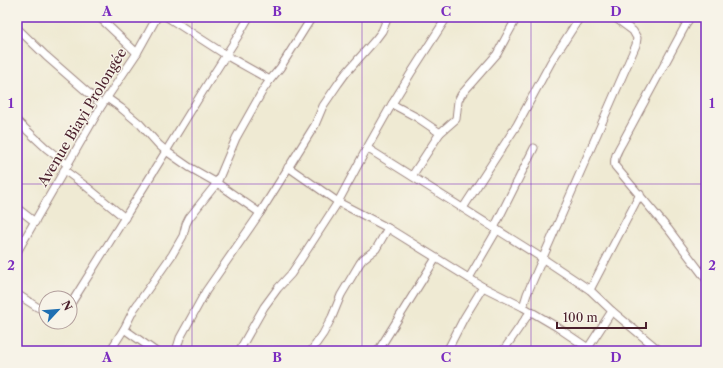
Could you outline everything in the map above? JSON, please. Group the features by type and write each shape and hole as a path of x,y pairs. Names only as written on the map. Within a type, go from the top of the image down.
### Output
{"street":[{"path":"99,17 136,53"},
{"name":"Avenue Biayi Prolongée","path":"17,252 102,105 136,53 157,17"},
{"path":"167,17 226,55 270,80"},
{"path":"78,292 238,36 248,17"},
{"path":"110,351 124,329 134,309 172,255 183,236 189,218 217,183 236,138 270,80 280,68 312,17"},
{"path":"176,351 180,338 206,291 260,213 315,125 324,106 342,78 376,39 382,31 388,17"},
{"path":"239,351 264,308 278,288 291,274 338,202 410,73 447,17"},
{"path":"412,176 440,133 456,119 458,101 461,95 497,54 517,17"},
{"path":"463,208 516,125 551,62 580,17"},
{"path":"523,307 524,300 542,258 636,45 637,38 633,31 614,17"},
{"path":"690,17 622,143 614,162 615,166 669,230 706,279"},
{"path":"17,28 46,56 102,105"},
{"path":"107,98 140,124 166,151 189,167 217,183 260,213"},
{"path":"392,104 418,118 440,133"},
{"path":"17,121 87,187 125,218"},
{"path":"367,148 542,258 590,290 657,350"},
{"path":"469,278 496,229 534,148"},
{"path":"288,167 338,202 388,228 483,287 523,307 557,327 587,350 612,311"},
{"path":"590,290 640,194"},
{"path":"17,208 35,222"},
{"path":"312,351 323,334 341,295 360,263 376,249 388,228"},
{"path":"378,351 436,258"},
{"path":"447,351 464,318 483,287"},
{"path":"17,294 38,307"},
{"path":"503,351 530,312"},
{"path":"124,329 155,351"}]}
